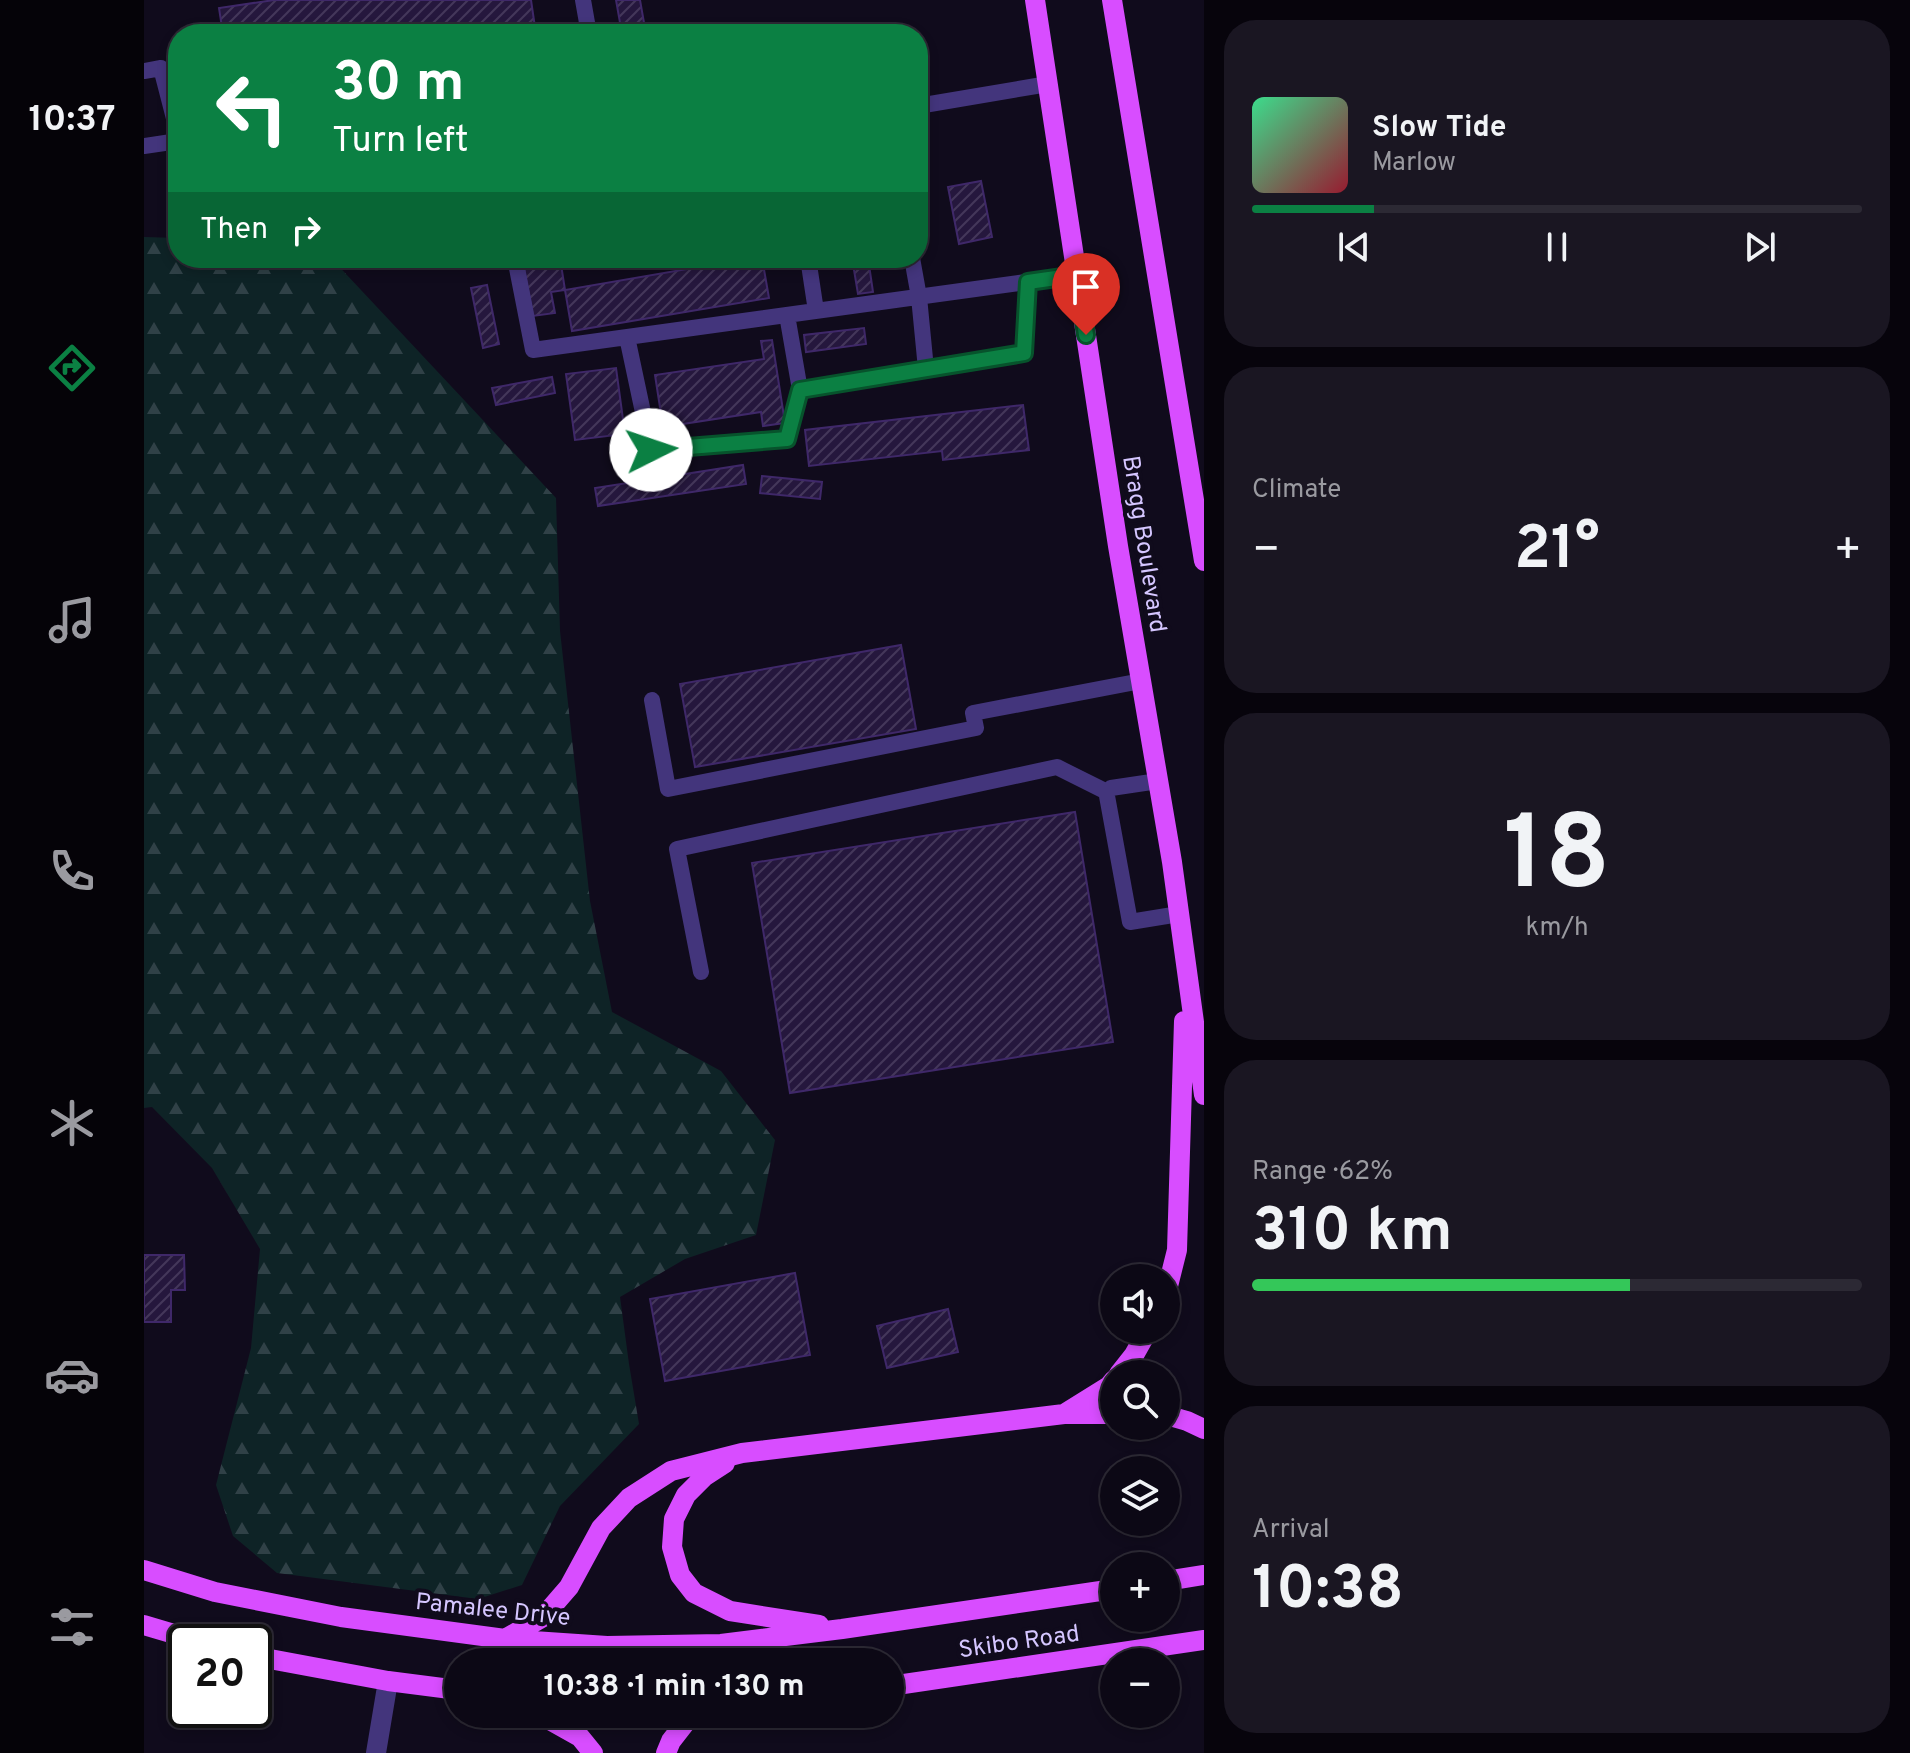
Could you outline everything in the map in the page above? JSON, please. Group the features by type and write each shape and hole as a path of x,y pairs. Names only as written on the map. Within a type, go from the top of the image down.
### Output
{"main road":[{"name":"Bragg Boulevard","path":"1035,0 1118,546 1179,914 1204,1095"},
{"path":"1112,0 1204,561"},
{"path":"1174,1264 1177,1250 1185,961"},
{"path":"1064,1414 1100,1392"},
{"path":"505,1639 543,1617 569,1587 601,1528 629,1498 671,1471 742,1453 1064,1414 1100,1414"},
{"path":"1180,1419 1204,1429"},
{"path":"742,1453 705,1476 686,1495 674,1519 672,1547 680,1575 694,1593 730,1611 842,1629"},
{"name":"Pamalee Drive","path":"144,1570 215,1592 341,1617 505,1639 607,1646 721,1644 842,1629"},
{"path":"1180,1579 1204,1575"},
{"name":"Skibo Road","path":"842,1629 1100,1591"},
{"path":"144,1625 168,1632"},
{"name":"Skibo Road","path":"904,1684 1204,1640"},
{"path":"272,1659 444,1688"},
{"path":"564,1728 580,1737 593,1753"},
{"path":"666,1753 681,1728"}],"street":[{"path":"376,1753 388,1681"}],"lane":[{"path":"583,0 587,24"},
{"path":"144,71 161,68 168,95"},
{"path":"928,104 1048,84"},
{"path":"144,146 168,142"},
{"path":"517,268 533,350 1077,275"},
{"path":"810,268 816,311"},
{"path":"914,268 926,369"},
{"path":"800,390 1024,353 1028,282"},
{"path":"627,337 651,450 787,439 800,390 787,315"},
{"path":"652,700 668,789 976,728 973,713 1141,681"},
{"path":"701,972 677,849 1057,767 1107,792"},
{"path":"1107,792 1111,788 1158,781"},
{"path":"1107,792 1130,922 1179,914"}],"green space":[{"path":"144,237 168,238 168,268 340,268 556,498 560,631 590,901 612,1012 721,1071 775,1140 756,1235 685,1259 620,1297 639,1424 560,1506 522,1585 478,1599 277,1573 233,1536 216,1485 251,1348 260,1249 212,1168 152,1107 144,1108"}],"building":[{"path":"274,0 531,0 535,24 221,24 219,8"},
{"path":"616,0 640,0 644,24 620,24"},
{"path":"981,181 992,237 959,244 948,187"},
{"path":"524,268 562,268 565,290 551,292 555,313 533,316"},
{"path":"693,268 764,268 769,298 572,331 565,290"},
{"path":"854,268 869,268 873,292 858,294"},
{"path":"487,285 499,344 483,348 471,288"},
{"path":"864,328 866,344 806,352 804,335"},
{"path":"772,340 785,423 763,426 761,412 663,427 655,375 764,359 761,341"},
{"path":"616,368 625,434 575,440 566,374"},
{"path":"552,377 555,393 496,405 492,388"},
{"path":"1023,405 1029,450 943,460 942,451 809,466 805,430"},
{"path":"743,465 746,484 598,506 595,488"},
{"path":"762,476 822,482 820,499 760,493"},
{"path":"901,645 916,729 695,767 680,684"},
{"path":"1075,812 1113,1042 790,1093 752,863"},
{"path":"144,1255 184,1255 185,1290 171,1290 171,1322 144,1322"},
{"path":"795,1273 810,1355 665,1381 650,1299"},
{"path":"948,1309 958,1352 887,1368 877,1326"}],"route":[{"path":"651,450 787,439 800,390 1024,353 1028,282 1077,275 1086,335"}]}
